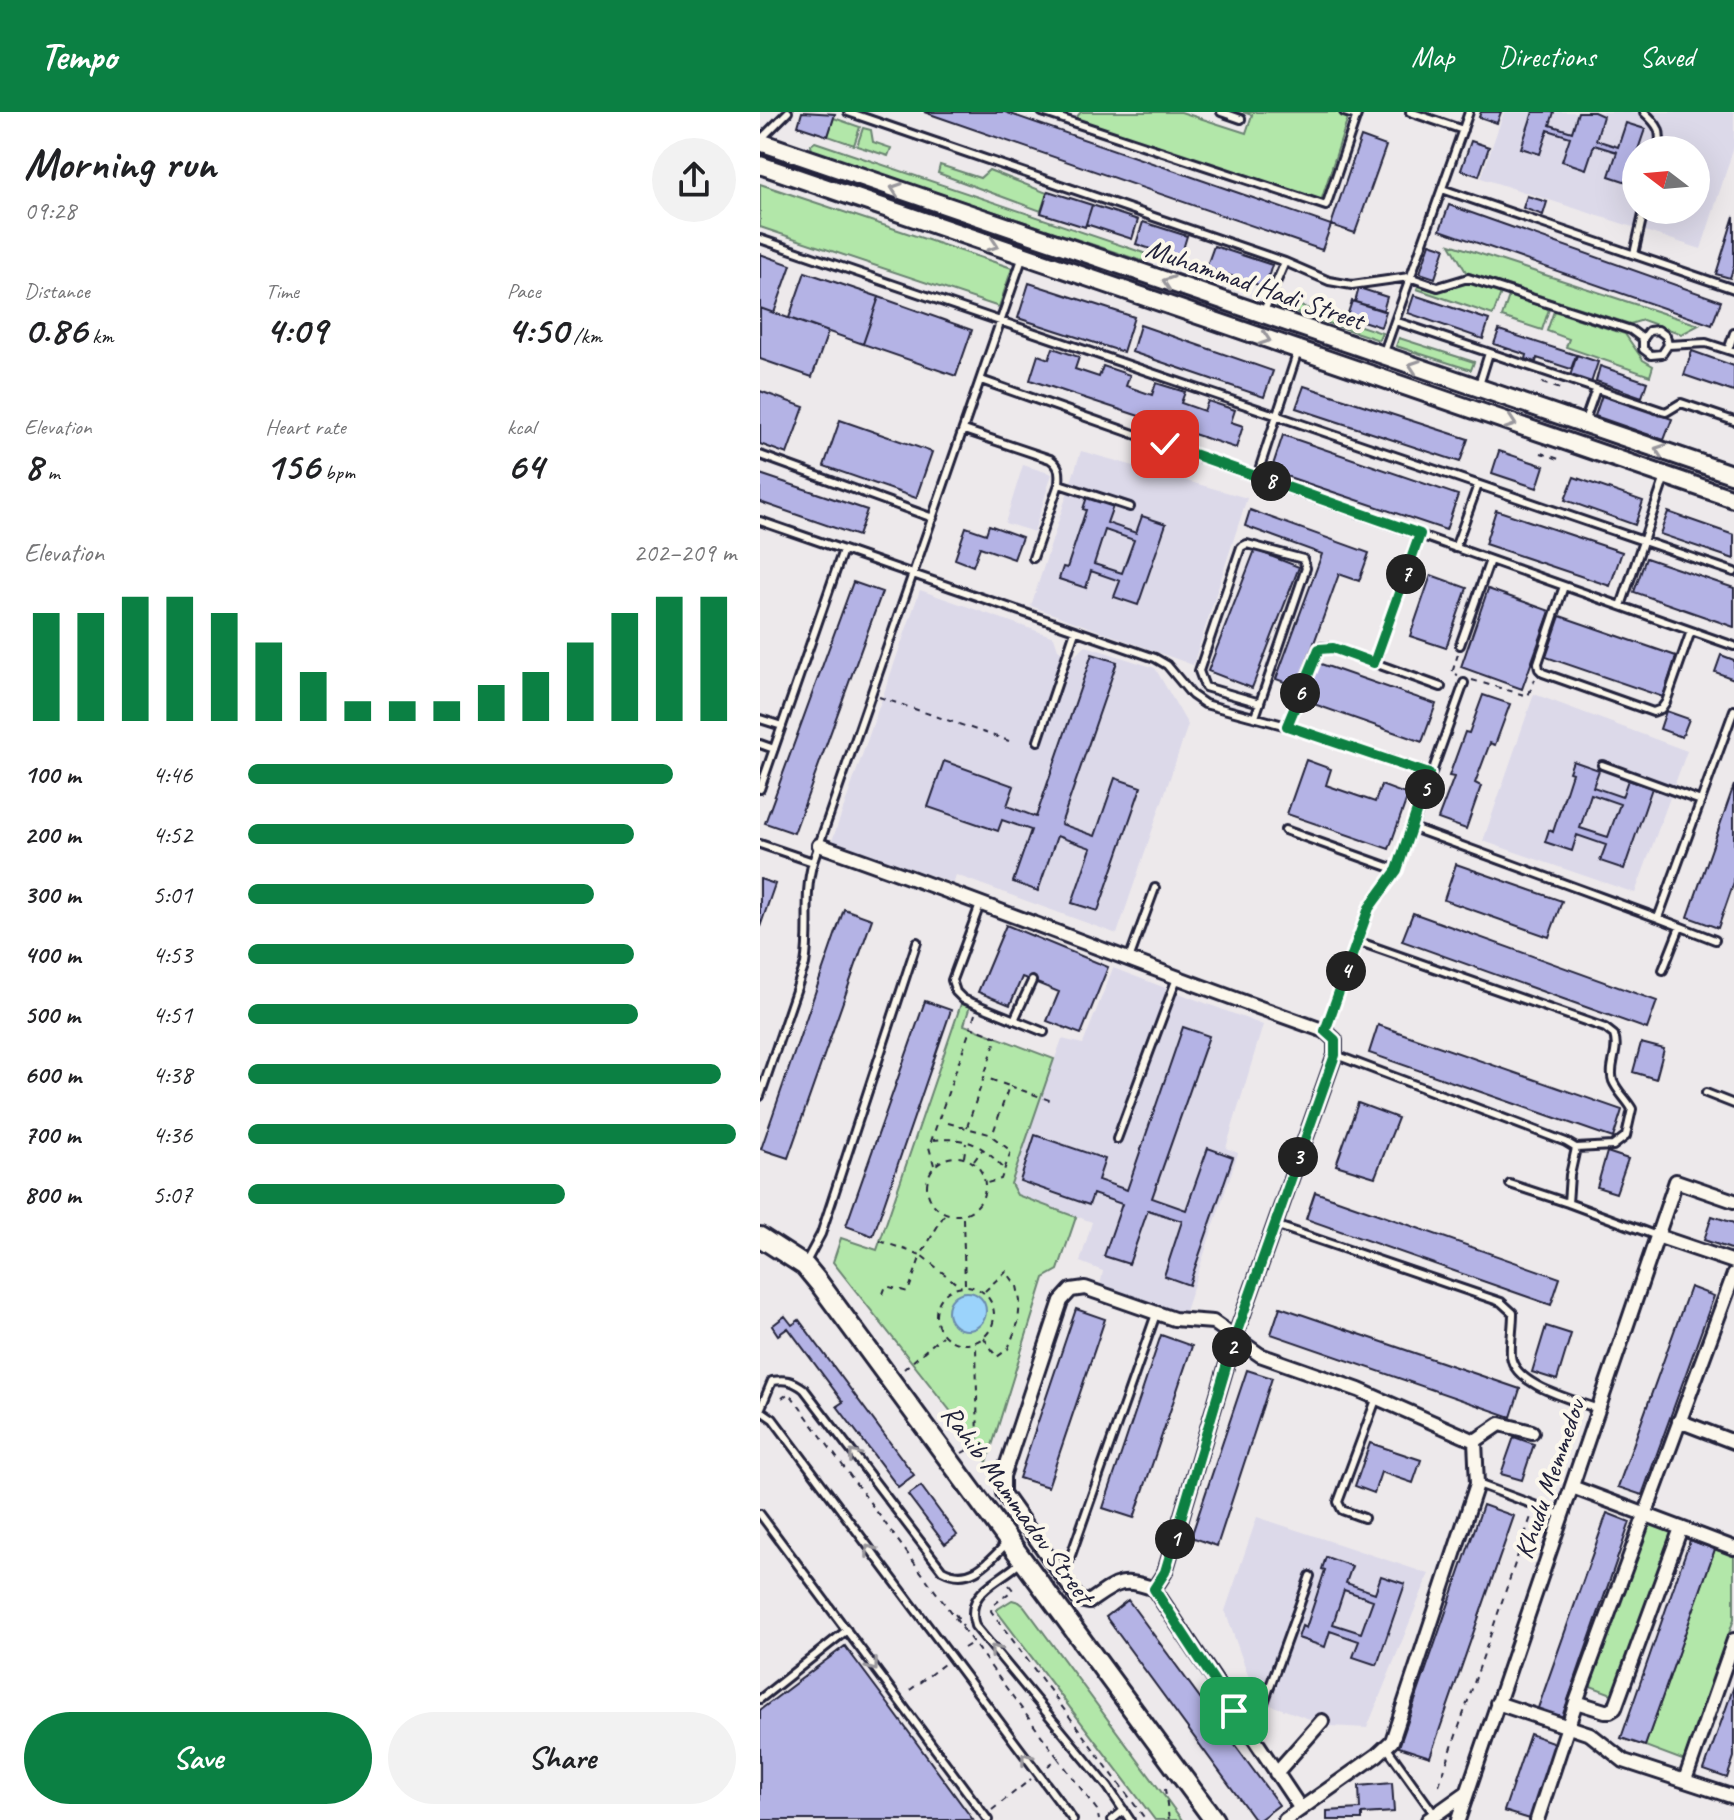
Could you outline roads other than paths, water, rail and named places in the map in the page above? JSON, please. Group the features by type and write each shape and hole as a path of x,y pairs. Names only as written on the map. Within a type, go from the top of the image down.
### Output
{"main road":[{"name":"Rahib Mammadov Street","path":"760,1237 801,1270 892,1380 1214,1820"},
{"name":"Rahib Mammadov Street","path":"760,1247 801,1270 1202,1820"}],"street":[{"name":"Muhammad Hadi Street","path":"760,141 1734,475"},
{"name":"Muhammad Hadi Street","path":"760,165 1665,475 1732,492"},
{"path":"927,222 934,202"},
{"path":"819,845 1325,1031 1335,1040 1335,1055 1235,1337 1165,1572 1154,1589"},
{"name":"Khudu Memmedov","path":"1458,1820 1676,1181 1734,1201"},
{"path":"1657,1236 1734,1262"},
{"path":"1537,1820 1576,1702 1734,1274"},
{"path":"1301,1809 1154,1589 1141,1584 1118,1582 1084,1603 1079,1600 1003,1493 1002,1485 1061,1301 1071,1290 1085,1288 1156,1314 1184,1321 1201,1319 1213,1322 1260,1355 1377,1397 1475,1441"},
{"path":"1679,1421 1734,1442"},
{"path":"1475,1441 1500,1424 1532,1432"},
{"path":"1285,1820 1387,1748 1397,1730 1477,1484 1475,1441"},
{"path":"1572,1487 1734,1548"},
{"path":"1576,1702 1605,1711 1615,1708 1681,1528"},
{"path":"1049,1593 1063,1578"},
{"path":"1685,1780 1734,1640"},
{"path":"1497,1703 1599,1739 1624,1761 1734,1797"},
{"path":"1276,1773 1322,1721"},
{"path":"1432,1818 1466,1793"}],"lane":[{"path":"760,141 788,112"},
{"path":"848,112 1285,262 1340,284 1409,277 1438,287 1468,278 1631,330 1643,339"},
{"path":"1042,112 1057,114 1326,206 1357,114 1344,112"},
{"path":"1221,112 1241,119"},
{"path":"1410,112 1463,130"},
{"path":"1383,356 1469,112"},
{"path":"1644,112 1659,126 1660,136"},
{"path":"1442,189 1734,289"},
{"path":"1634,254 1641,224"},
{"path":"760,239 1734,572"},
{"path":"760,1096 805,964 809,943 806,893 813,862 1023,256"},
{"path":"1262,314 1285,262"},
{"path":"1395,321 1662,411 1686,404 1734,421"},
{"path":"1658,330 1666,336 1668,345 1662,354 1651,355 1643,349 1643,339 1649,331 1658,330"},
{"path":"1668,345 1706,343 1731,351 1734,333"},
{"path":"1257,476 1298,351"},
{"path":"1478,388 1489,353"},
{"path":"981,380 1734,646"},
{"path":"1584,423 1596,389"},
{"path":"964,430 1058,464 1059,484 1033,558"},
{"path":"760,455 933,518"},
{"path":"1621,606 1665,475"},
{"path":"1059,484 1130,507"},
{"path":"1455,548 1478,485"},
{"path":"760,521 1155,658 1167,665 1192,695 1205,704 1287,726 1429,774"},
{"path":"1374,663 1420,534"},
{"path":"1255,717 1260,703 1306,568 1303,559 1247,544 1241,547 1199,671 1205,687 1260,703"},
{"path":"760,789 843,550"},
{"path":"1460,645 1490,560"},
{"path":"1564,586 1538,663 1539,669 1653,712 1661,709 1666,702 1691,631"},
{"path":"1038,741 1075,631"},
{"path":"1287,726 1319,649 1333,648 1441,687"},
{"path":"1325,1031 1369,908 1397,870 1464,683"},
{"path":"1658,918 1734,710"},
{"path":"760,719 782,726"},
{"path":"760,744 774,749"},
{"path":"1602,765 1701,801"},
{"path":"1413,828 1715,940"},
{"path":"1285,830 1397,870"},
{"path":"760,844 813,862"},
{"path":"1129,959 1155,888"},
{"path":"981,902 952,980 956,992 963,999 1044,1032"},
{"path":"1663,970 1680,927"},
{"path":"1050,943 1055,931"},
{"path":"1335,1055 1576,1148 1613,1146 1626,1136 1632,1109 1613,1081 1614,1035 1605,1028 1357,941"},
{"path":"801,1270 821,1234 917,942"},
{"path":"1117,1139 1177,978"},
{"path":"1014,1020 1032,981"},
{"path":"1706,1093 1734,1104"},
{"path":"1568,1203 1576,1148"},
{"path":"1510,1184 1657,1236"},
{"path":"1273,1224 1501,1302 1513,1313 1511,1358 1519,1372 1539,1388 1598,1409"},
{"path":"1063,1578 1156,1314"},
{"path":"1003,1547 991,1560 965,1577 953,1576 942,1570 804,1389 784,1379 772,1381 760,1410 773,1419 1073,1820"},
{"path":"1364,1518 1342,1510 1338,1502 1377,1397"},
{"path":"1477,1484 1561,1515"},
{"path":"760,1514 986,1818"},
{"path":"1016,1566 976,1598 972,1607 975,1626 1130,1820"},
{"path":"1252,1736 1310,1576"},
{"path":"760,1699 847,1630"},
{"path":"1387,1748 1432,1818"},
{"path":"1112,1820 1124,1810"}],"water":[{"path":"967,1292 980,1298 986,1311 980,1324 967,1330 954,1324 948,1311 954,1298"}]}
